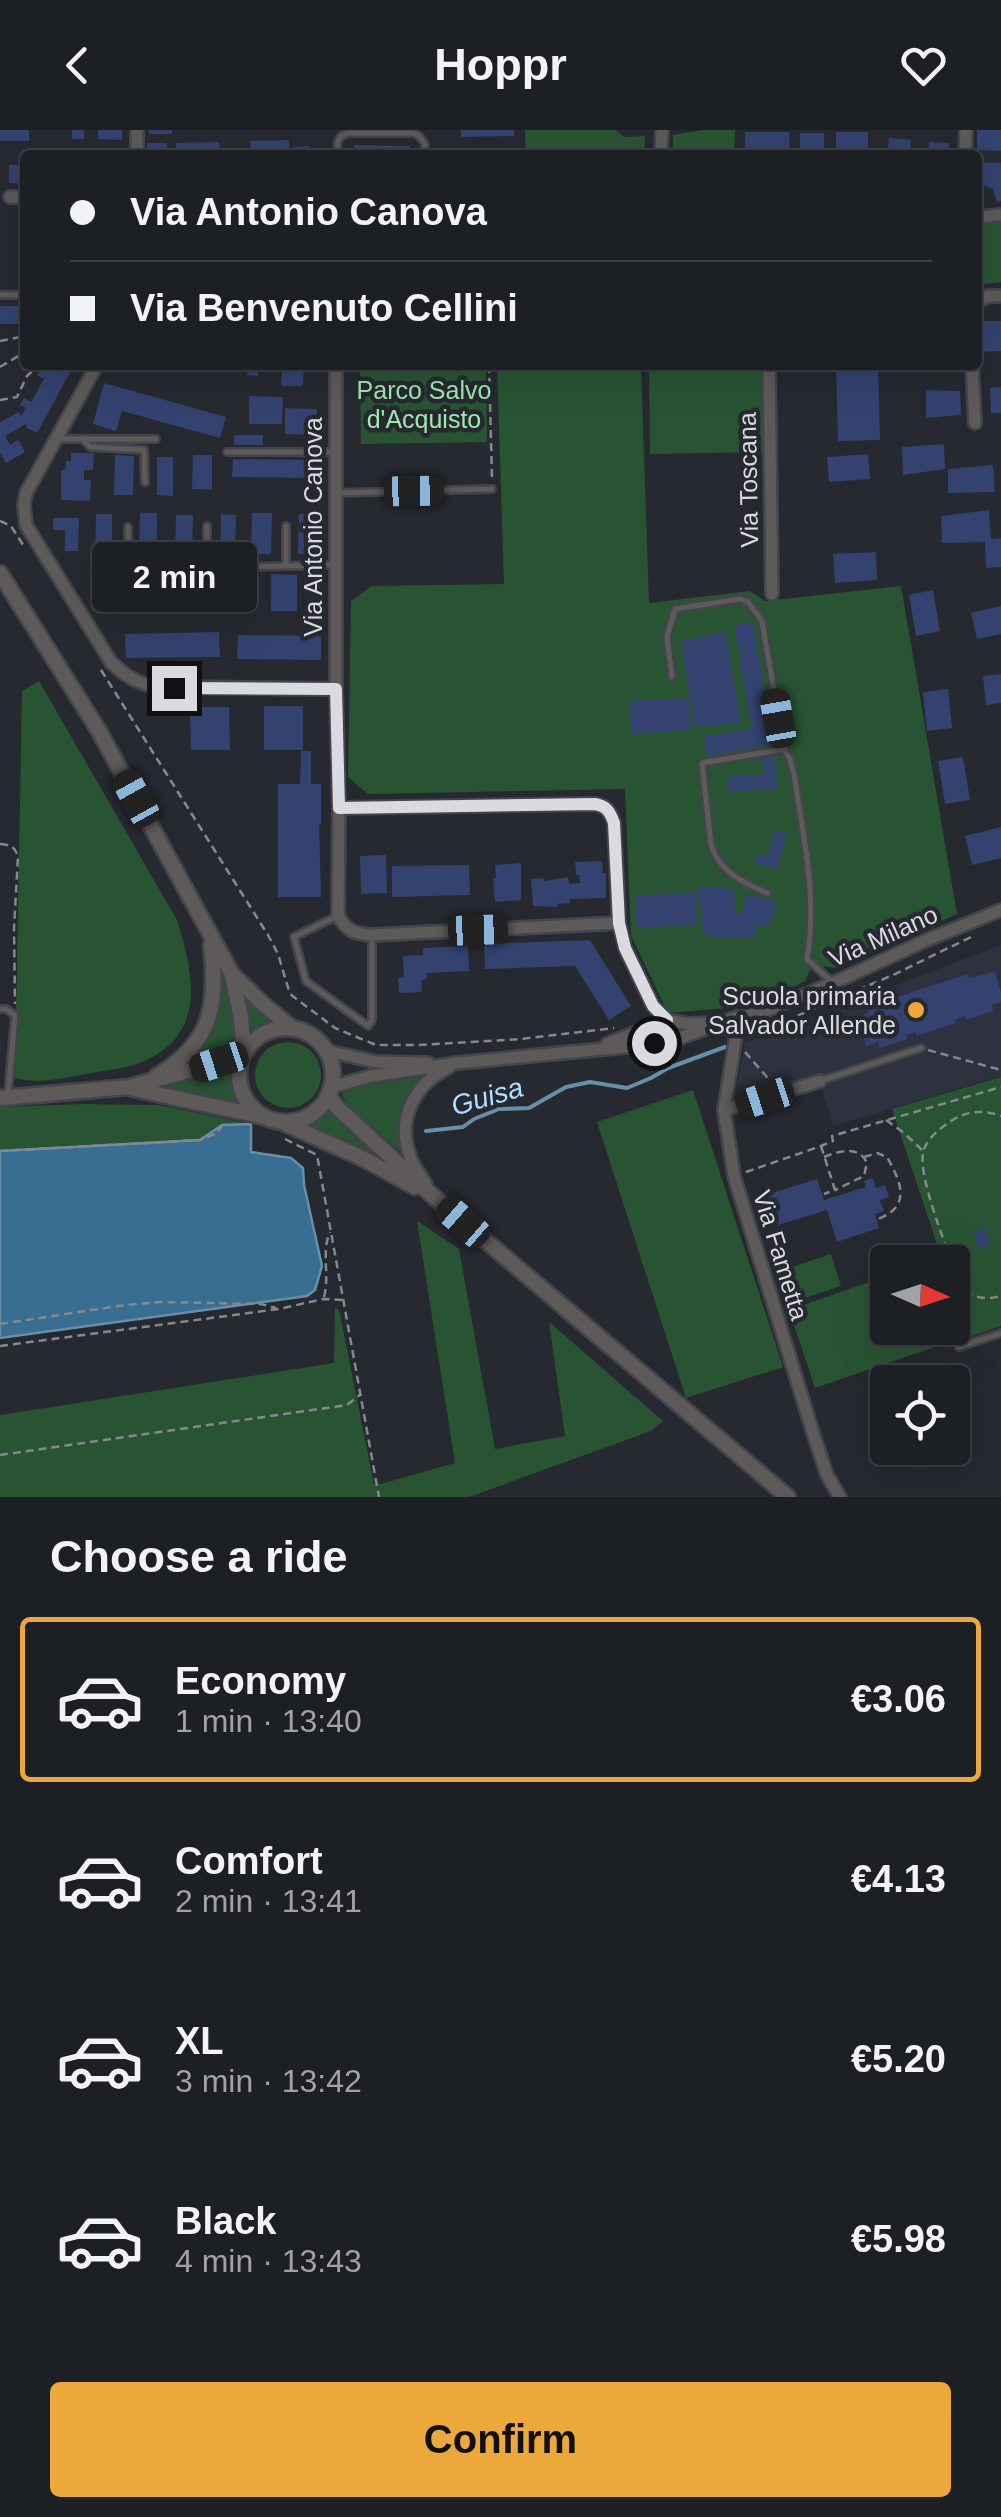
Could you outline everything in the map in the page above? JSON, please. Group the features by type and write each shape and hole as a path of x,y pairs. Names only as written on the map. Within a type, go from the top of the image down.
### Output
{"street":[{"path":"10,197 20,197"},
{"path":"94,370 26,493 24,505 26,524 102,648 123,674 156,687 336,689"},
{"name":"Via Antonio Canova","path":"336,370 338,916"},
{"name":"Via Toscana","path":"769,370 772,594"},
{"path":"972,370 975,423"},
{"path":"0,573 99,730 232,974 292,1027 315,1037 327,1050 333,1068 330,1091 310,1116 292,1122 129,1088"},
{"path":"0,581 15,599"},
{"path":"339,808 604,806 614,823 619,923 625,948 653,1006 667,1020 664,1033 654,1043"},
{"name":"Via Milano","path":"589,1051 667,1020 700,1024 764,1012 1001,910"},
{"path":"338,916 349,931 372,935 619,923"},
{"path":"129,1088 174,1066 203,1032 210,1016 214,981 210,935"},
{"path":"232,974 241,1018 243,1054 238,1073 241,1090 250,1105 434,1196"},
{"path":"647,1028 653,1006"},
{"name":"Via Milano","path":"330,1091 371,1076 458,1063 654,1043 731,1019"},
{"name":"Via Fametta","path":"731,1019 735,1043 724,1110 734,1176 814,1436 840,1497"},
{"path":"4,1098 129,1088 243,1054 264,1032 292,1027"},
{"name":"Via Milano","path":"327,1050 377,1062 458,1063"},
{"path":"434,1196 410,1158 404,1122 408,1106 419,1090 438,1073 458,1063"},
{"path":"724,1110 820,1081"},
{"path":"330,1091 338,1108 434,1196 788,1497"}],"lane":[{"path":"337,150 338,140 345,134 383,131 413,133 425,144 424,150"},
{"path":"56,439 156,439"},
{"path":"83,439 90,447 144,450 145,482"},
{"path":"227,452 336,452"},
{"path":"336,493 492,489"},
{"path":"207,526 207,568"},
{"path":"286,526 286,566"},
{"path":"128,528 129,570"},
{"path":"116,570 336,565"},
{"path":"672,676 667,637 675,609 740,598 748,602 762,621 784,750 794,774 809,875 812,926 807,958 833,983"},
{"path":"766,893 736,878 714,854 702,763 784,750"},
{"path":"338,916 294,937 306,981 368,1026 372,1020 372,935"},
{"path":"0,1009 6,1008 15,1015 4,1098"},
{"path":"820,1081 922,1048"},
{"path":"959,1347 1001,1332"}],"path":[{"path":"0,389 2,399 16,397 34,370"},
{"path":"488,370 492,489"},
{"path":"10,516 2,522 11,526 32,558"},
{"path":"93,658 268,935 290,994 322,1020 350,1035 387,1046 521,1039 628,1026 632,1035"},
{"path":"0,844 16,849 18,856 15,1015"},
{"path":"788,1091 772,1083 735,1043 986,930"},
{"path":"922,1048 1001,1070"},
{"path":"734,1176 821,1146 833,1140 832,1136 1001,1087"},
{"path":"0,1151 200,1140 217,1133 233,1110"},
{"path":"945,1245 924,1173 924,1150 943,1126 959,1117 978,1110 1001,1116"},
{"path":"274,1120 277,1135 317,1155 379,1497"},
{"path":"885,1120 924,1150"},
{"path":"821,1146 835,1190"},
{"path":"824,1157 845,1151 887,1156 901,1192 898,1206 878,1219"},
{"path":"824,1194 864,1176 864,1156"},
{"path":"323,1299 328,1282 326,1240 331,1231"},
{"path":"970,1294 991,1299 1001,1296"},
{"path":"0,1346 323,1299 343,1300"},
{"path":"0,1324 160,1302 261,1304 279,1308"},
{"path":"0,1455 347,1405 360,1394"}],"shaded area":[{"name":"Scuola primaria Salvador Allende","path":"1001,945 1001,1076 833,1126 818,1074 734,1100 745,1043"}],"green space":[{"path":"525,130 616,130 624,137 645,136 644,150 526,150"},
{"path":"735,130 734,150 673,150 673,135"},
{"path":"1001,222 1001,282 982,284 982,223"},
{"name":"Parco Salvo d'Acquisto","path":"360,370 486,370 487,442 361,444"},
{"path":"497,370 641,370 649,603 750,591 765,601 901,586 957,914 835,968 813,965 805,981 760,1005 668,1013 631,936 625,789 368,794 348,777 351,601 372,586 504,584"},
{"path":"649,370 761,370 763,452 650,454"},
{"path":"39,681 177,920 191,984 185,1022 160,1053 126,1067 34,1081 15,1078 22,691"},
{"path":"218,971 222,971 231,999 237,1045 190,1065 214,1020"},
{"path":"240,992 277,1021 250,1036"},
{"path":"288,1042 301,1044 311,1052 319,1062 319,1088 311,1098 301,1106 288,1108 275,1106 265,1098 257,1088 255,1075 257,1062 265,1052 275,1044"},
{"path":"235,1062 235,1086 246,1106 159,1088 161,1083 199,1076"},
{"path":"419,1077 401,1113 400,1151 360,1119 342,1095 351,1087"},
{"path":"1001,1077 1001,1326 970,1337 970,1245 937,1245 892,1109"},
{"path":"693,1090 783,1367 686,1398 597,1122"},
{"path":"159,1105 251,1124 222,1125 200,1140 0,1151 0,1107"},
{"path":"330,1107 390,1162 386,1164 311,1127"},
{"path":"417,1221 459,1249 495,1449 565,1436 549,1322 663,1421 651,1431 469,1497 0,1497 0,1415 334,1363 335,1307 339,1310 374,1484 455,1463"},
{"path":"831,1254 841,1286 790,1303 780,1271"},
{"path":"870,1282 870,1345 940,1345 882,1365 870,1365 870,1369 815,1388 789,1310"}],"water":[{"path":"251,1124 251,1152 291,1158 303,1168 322,1266 315,1290 307,1296 0,1338 0,1151 200,1140 222,1125"}],"building":[{"path":"0,130 29,130 29,141 0,141"},
{"path":"72,130 84,130 84,139 72,139"},
{"path":"98,130 122,130 122,140 98,139"},
{"path":"149,130 172,130 172,134 149,134"},
{"path":"461,130 514,130 514,136 461,137"},
{"path":"977,130 1001,130 1001,151 977,150"},
{"path":"745,132 789,132 790,150 745,150"},
{"path":"836,132 868,132 868,150 836,150"},
{"path":"800,133 824,133 824,150 800,150"},
{"path":"889,138 911,140 910,150 888,150"},
{"path":"289,140 289,150 251,150 250,141"},
{"path":"219,142 220,150 176,150 176,143"},
{"path":"929,142 949,143 949,150 928,150"},
{"path":"147,143 167,143 167,150 147,150"},
{"path":"354,145 410,146 410,150 354,150"},
{"path":"982,162 1001,163 1001,201 997,202 993,189 982,185"},
{"path":"9,165 20,165 20,184 9,183"},
{"path":"0,306 20,306 20,324 0,324"},
{"path":"982,321 1001,321 1001,351 982,352"},
{"path":"41,370 71,370 37,433 26,424 5,436 10,445 18,440 25,452 6,463 0,453 0,422 19,412 21,416 26,408 20,405 24,398 31,402 44,379 37,375"},
{"path":"282,370 304,370 303,386 281,386"},
{"path":"836,370 878,370 880,440 838,441"},
{"path":"104,383 226,417 220,438 122,411 116,431 93,424"},
{"path":"1001,387 1001,413 991,413 990,388"},
{"path":"926,390 960,391 961,415 926,418"},
{"path":"249,396 283,397 282,424 249,424"},
{"path":"285,408 317,409 317,435 285,434"},
{"path":"234,435 263,435 263,445 234,445"},
{"path":"944,444 945,469 903,475 902,447"},
{"path":"71,453 94,453 93,470 84,470 84,480 91,480 90,501 61,500 61,470 65,470 66,461 71,461"},
{"path":"868,454 870,479 829,482 827,457"},
{"path":"115,455 134,456 133,495 114,495"},
{"path":"193,455 212,455 212,490 192,489"},
{"path":"157,457 173,457 173,496 157,495"},
{"path":"233,459 315,460 314,478 232,477"},
{"path":"993,465 995,492 948,493 948,469"},
{"path":"989,510 991,539 1001,538 1001,567 986,568 985,542 942,543 941,516"},
{"path":"140,513 157,513 157,557 139,557"},
{"path":"252,513 272,513 271,554 251,554"},
{"path":"96,514 112,514 112,558 95,557"},
{"path":"221,514 236,515 235,556 220,555"},
{"path":"299,514 316,514 316,554 298,554"},
{"path":"176,515 193,515 192,555 175,555"},
{"path":"53,518 79,518 78,551 65,551 65,530 53,530"},
{"path":"876,552 877,580 835,583 833,554"},
{"path":"194,573 195,612 171,612 170,574"},
{"path":"271,574 297,575 297,611 271,611"},
{"path":"933,590 940,631 916,636 909,595"},
{"path":"1001,606 1001,634 977,639 971,613"},
{"path":"753,622 774,744 707,756 704,736 752,728 734,625"},
{"path":"219,632 220,657 126,658 125,634"},
{"path":"725,632 741,723 695,727 681,641"},
{"path":"238,635 321,636 321,660 237,659"},
{"path":"1001,674 1001,703 986,705 983,676"},
{"path":"948,689 952,728 927,731 923,692"},
{"path":"689,698 691,730 631,734 629,701"},
{"path":"264,706 303,706 303,750 264,750"},
{"path":"190,707 229,707 230,750 191,750"},
{"path":"301,751 311,751 311,784 321,784 321,897 278,897 278,784 300,784"},
{"path":"762,757 775,757 777,789 728,791 727,776 763,775"},
{"path":"963,757 970,800 945,804 938,761"},
{"path":"1001,827 1001,858 972,865 965,836"},
{"path":"775,830 787,833 777,869 755,863 758,853 768,856"},
{"path":"386,855 387,893 361,894 360,856"},
{"path":"602,861 606,898 570,899 570,903 557,907 533,906 531,879 568,877 569,884 580,883 575,862"},
{"path":"521,863 521,900 495,902 495,865"},
{"path":"469,865 470,895 392,897 392,866"},
{"path":"698,888 734,888 735,914 742,913 747,894 776,901 772,919 768,926 757,925 755,937 710,937 702,931"},
{"path":"695,892 697,924 637,928 635,896"},
{"path":"590,940 631,1006 609,1020 575,966 485,969 484,944"},
{"path":"468,946 469,971 426,973 427,979 421,980 422,992 399,993 398,978 404,977 403,956 423,955 423,948"},
{"path":"995,972 1001,1002 992,1005 993,1011 966,1020 965,1016 917,1036 916,1032 906,1035 908,1039 880,1048 878,1042 866,1046 857,1017 880,1006 879,1003 968,974 969,978"},
{"path":"873,1178 876,1188 885,1185 889,1197 880,1200 884,1211 875,1214 879,1228 837,1242 827,1210 778,1225 769,1194 817,1179 824,1200 866,1187 864,1181"},
{"path":"985,1228 990,1245 979,1249 974,1231"}],"waterway":[{"name":"Guisa","path":"426,1131 463,1127 499,1109 529,1108 566,1087 590,1082 627,1088 725,1047"}],"place":[{"name":"Scuola primaria Salvador Allende","path":"916,1010"}],"route":[{"path":"174,688 336,689 339,808 604,806 614,823 619,923 625,948 653,1006 667,1020 662,1037 654,1043"}]}
